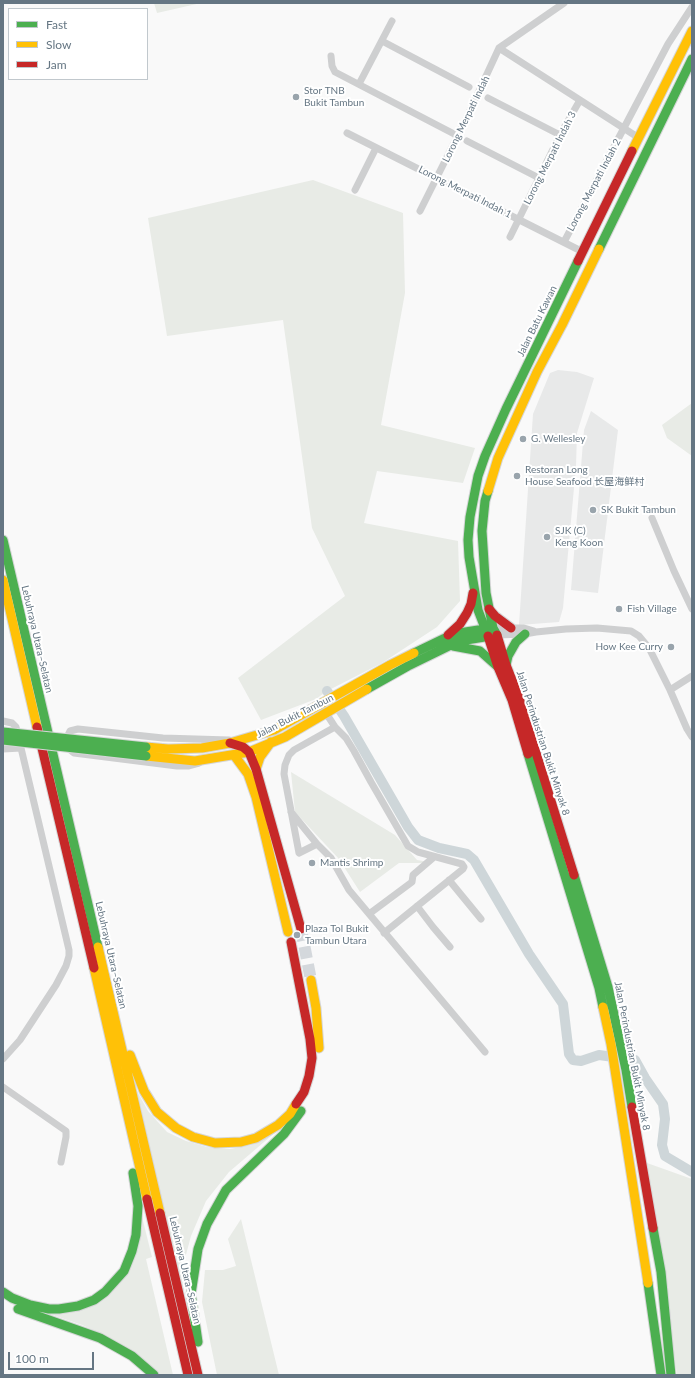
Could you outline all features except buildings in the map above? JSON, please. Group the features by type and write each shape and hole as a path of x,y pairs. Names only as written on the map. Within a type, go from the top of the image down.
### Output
{"main road":[{"name":"Jalan Batu Kawan","path":"490,632 478,610 470,568 468,540 470,517 478,476 485,456 506,409 692,31"},
{"path":"490,632 489,609 484,578 482,526 485,501 498,458 536,372 562,325 692,59"},
{"name":"Lebuhraya Utara–Selatan","path":"3,540 198,1375"},
{"name":"Lebuhraya Utara–Selatan","path":"3,580 188,1375"},
{"path":"443,639 460,624 467,613 471,604 474,590"},
{"path":"489,609 495,616 511,628"},
{"name":"Jalan Bukit Tambun","path":"3,740 146,752 189,750 230,743 274,730 407,656 443,639 459,633 490,632"},
{"name":"Jalan Bukit Tambun","path":"3,732 146,752 189,762 249,752 284,736 345,703 408,666 452,645 490,632"},
{"name":"Jalan Perindustrian Bukit Minyak 8","path":"490,632 502,666 599,988 611,1044 661,1375"},
{"path":"452,645 480,651 502,666 516,642 525,634"},
{"name":"Jalan Perindustrian Bukit Minyak 8","path":"502,666 519,698 610,994 626,1070 661,1272 672,1375"},
{"path":"256,768 260,757 271,742"},
{"path":"230,743 243,747 249,752 256,768 301,929"},
{"path":"234,755 248,774 256,797 288,932"},
{"path":"109,994 122,1028 136,1074 144,1091 158,1112 176,1128 201,1140 223,1143 249,1140 270,1131 290,1114 304,1092 309,1076 312,1058 310,1039 291,942"},
{"path":"205,1375 194,1320 191,1294 198,1249 207,1224 226,1190 284,1134 299,1116 312,1093 316,1078 319,1053 316,1008 311,980"},
{"path":"3,1292 21,1302 40,1308 59,1309 78,1306 94,1300 105,1292 124,1271 132,1252 136,1235 138,1206 126,1134 124,1095"},
{"path":"647,1276 661,1272"},
{"path":"3,1301 22,1311 100,1338 132,1356 154,1375"}],"street":[{"path":"564,3 499,48 639,138"},
{"name":"Lorong Merpati Indah 2","path":"564,242 668,44 692,7"},
{"path":"359,84 392,21"},
{"path":"382,41 469,87"},
{"name":"Lorong Merpati Indah","path":"420,210 458,136 499,48"},
{"path":"331,56 332,66 335,72 458,136"},
{"path":"488,98 560,135"},
{"name":"Lorong Merpati Indah 3","path":"510,237 560,135 580,100"},
{"name":"Lorong Merpati Indah 1","path":"346,133 583,252"},
{"path":"467,141 539,178"},
{"path":"354,190 376,148"},
{"path":"652,518 692,609"},
{"name":"Jalan Bukit Tambun","path":"490,632 511,628 524,628 536,632"},
{"name":"Jalan Bukit Tambun","path":"490,632 525,634 566,629 597,628 631,631 645,642 670,690 688,732 692,737"},
{"path":"670,690 692,676"},
{"path":"323,704 335,727 346,738 354,751 370,782 408,846 418,852 462,864 464,867 384,933"},
{"path":"3,721 12,723 16,727 69,950 66,966 56,985 20,1040 3,1059"},
{"path":"317,844 299,853 284,774 285,765 289,755 294,750 335,727"},
{"path":"213,759 184,766 74,753 65,746 66,739 70,731 78,729 163,738 240,740"},
{"path":"3,749 21,748"},
{"path":"291,812 317,844 332,858 349,890 485,1052"},
{"path":"369,914 412,882 413,875 434,857"},
{"path":"449,880 481,919"},
{"path":"417,906 432,927 450,947"},
{"path":"3,1087 66,1131 61,1162"}],"shaded area":[{"path":"154,3 201,3 157,13"},
{"path":"313,180 403,213 405,293 381,425 475,448 463,483 377,471 364,523 458,541 460,601 437,627 382,663 327,691 316,699 261,720 238,678 345,596 312,528 283,320 167,336 148,218"},
{"name":"SJK (C) Keng Koon","path":"558,370 577,372 594,378 577,433 576,466 563,608 559,622 519,625 533,414 550,373"},
{"path":"692,403 692,456 667,438 662,425"},
{"name":"SK Bukit Tambun","path":"591,411 618,430 598,593 571,590 584,430"},
{"path":"291,772 395,835 417,860 434,863 399,863 360,892 339,859 295,812"},
{"path":"137,1091 148,1111 167,1132 186,1141 207,1147 230,1149 252,1145 278,1130 229,1172 206,1201 191,1236 184,1262 184,1296"},
{"path":"647,1163 692,1179 692,1375 677,1375"},
{"path":"141,1213 152,1257 146,1259 173,1375 157,1375 107,1336 82,1325 41,1311 62,1312 122,1280"},
{"path":"241,1219 279,1375 217,1375 202,1302 205,1270 223,1270 236,1266 228,1239"}],"waterway":[{"path":"327,691 344,716 408,827 418,840 439,848 467,854 474,860 529,954 563,1004 569,1054 573,1060 581,1061 599,1055 635,1060 645,1078 663,1104 665,1119 662,1145 665,1156 692,1172"}],"tunnel":[{"path":"301,929 311,980"}],"traffic: fast":[{"path":"599,249 692,59"},
{"path":"488,636 478,610 469,557 468,540 470,517 478,476 485,456 506,409 578,261"},
{"path":"367,689 408,666 451,645 466,640 497,635 493,628 486,593 482,531 485,501 488,491"},
{"path":"3,540 98,947"},
{"path":"414,653 459,633 491,628"},
{"path":"506,665 508,656 516,642 525,634"},
{"path":"453,646 480,651 498,667"},
{"path":"3,732 146,747"},
{"path":"3,740 146,756"},
{"path":"528,754 599,988 603,1007"},
{"path":"574,875 608,987 626,1070 632,1107"},
{"path":"198,1342 191,1294 198,1249 207,1224 226,1190 284,1134 301,1111"},
{"path":"3,1292 12,1298 30,1305 49,1309 78,1306 94,1300 105,1292 124,1271 132,1251 136,1235 138,1206 133,1173"},
{"path":"653,1228 661,1272 671,1375"},
{"path":"648,1283 661,1375"},
{"path":"18,1309 100,1338 132,1356 154,1375"}],"traffic: slow":[{"path":"632,151 692,31"},
{"path":"488,491 498,458 537,372 599,249"},
{"path":"3,580 37,727"},
{"path":"146,747 168,749 202,748 230,743 274,730 414,653"},
{"path":"146,756 195,761 249,752 285,737 367,689"},
{"path":"256,769 260,757 271,742"},
{"path":"234,755 248,774 256,797 288,932"},
{"path":"98,947 160,1213"},
{"path":"94,968 147,1199"},
{"path":"311,980 316,1008 319,1048"},
{"path":"603,1007 611,1044 648,1283"},
{"path":"130,1055 144,1091 157,1112 176,1128 193,1137 215,1143 241,1142 256,1138 278,1125 290,1114 296,1104"}],"traffic: jam":[{"path":"578,261 632,151"},
{"path":"448,635 460,624 467,613 471,604 473,593"},
{"path":"489,609 495,616 511,628"},
{"path":"497,635 506,665 519,698 574,875"},
{"path":"488,636 498,667 512,700 528,754"},
{"path":"37,727 94,968"},
{"path":"230,743 243,747 249,752 256,769 301,929"},
{"path":"291,942 310,1039 312,1058 309,1076 304,1092 296,1104"},
{"path":"632,1107 653,1228"},
{"path":"147,1199 188,1375"},
{"path":"160,1213 198,1375"}],"place":[{"name":"Stor TNB Bukit Tambun","path":"296,97"},
{"name":"G. Wellesley","path":"523,439"},
{"name":"Restoran Long House Seafood 长屋海鲜村","path":"517,476"},
{"name":"SK Bukit Tambun","path":"593,510"},
{"name":"SJK (C) Keng Koon","path":"547,537"},
{"name":"Fish Village","path":"619,609"},
{"name":"How Kee Curry","path":"671,647"},
{"name":"Mantis Shrimp","path":"312,863"},
{"name":"Plaza Tol Bukit Tambun Utara","path":"297,935"}]}
